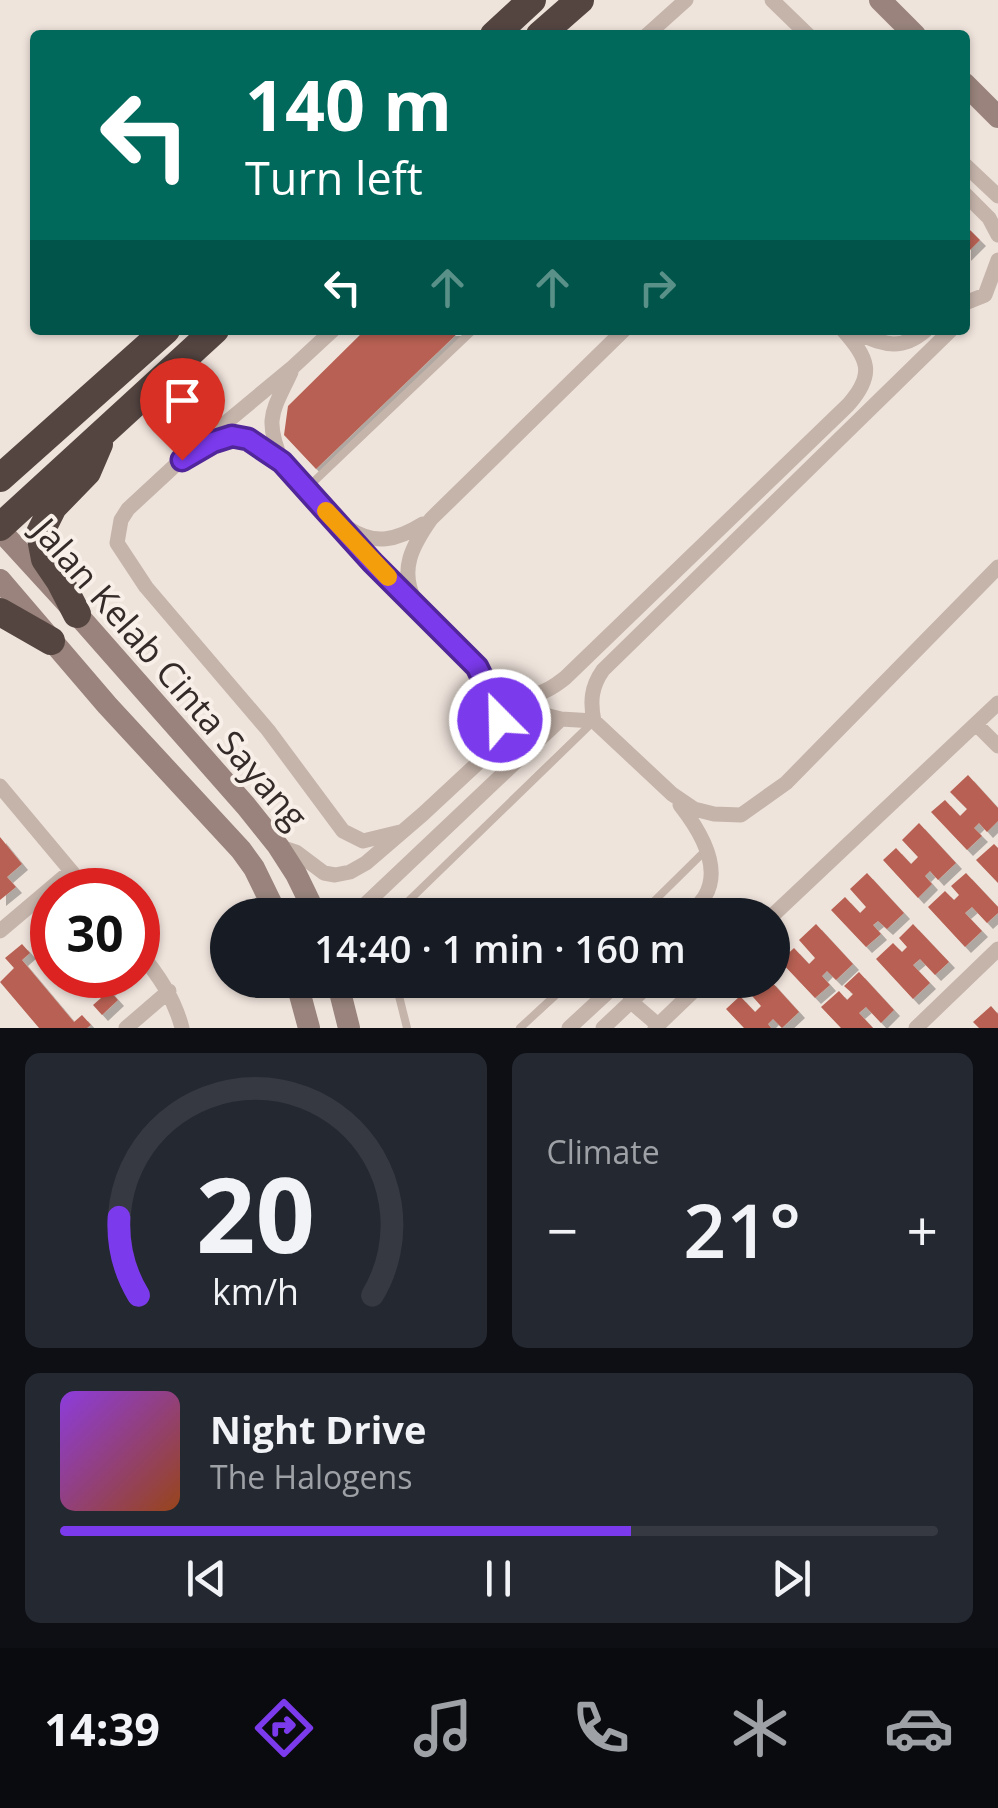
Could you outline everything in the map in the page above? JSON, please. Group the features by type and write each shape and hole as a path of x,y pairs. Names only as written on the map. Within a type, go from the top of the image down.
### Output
{"highway":[{"path":"499,30 532,0"},
{"path":"546,30 580,0"},
{"path":"0,478 160,335"},
{"path":"0,528 209,335"},
{"path":"77,614 45,559 40,532 52,508 87,472 106,429"},
{"path":"0,451 52,430"},
{"path":"0,612 52,641"}],"main road":[{"path":"885,5 911,30"},
{"path":"970,89 998,117"},
{"name":"Jalan Kelab Cinta Sayang","path":"0,528 278,846 308,898"},
{"name":"Jalan Kelab Cinta Sayang","path":"0,580 119,719 241,850 270,898"},
{"path":"301,998 309,1028"},
{"path":"342,998 349,1028"}],"street":[{"path":"653,30 686,0"},
{"path":"772,0 795,30"},
{"path":"885,5 895,30"},
{"path":"970,170 998,196"},
{"path":"970,199 990,218 998,234"},
{"path":"970,311 991,290 998,260"},
{"path":"328,335 128,510 120,520 117,543 146,587 268,730 343,831 363,841 406,830"},
{"path":"420,609 408,582 408,562 416,540 431,519 619,335"},
{"path":"477,667 500,683 532,696 553,688 580,664 855,398 865,378 865,359 848,335"},
{"path":"860,335 891,345 920,335"},
{"path":"946,335 603,670 592,690 594,721 672,794 694,809 741,815 769,797 815,754 998,567"},
{"path":"282,462 271,431 272,410 293,367"},
{"path":"182,460 213,442 232,436 248,439 282,462 497,688 533,712 561,720 594,721"},
{"path":"332,518 357,534 380,540 403,536 431,519"},
{"path":"278,846 296,852 324,872 335,874 350,872 366,863 406,830 499,740 498,710 477,667"},
{"path":"790,899 998,703"},
{"path":"372,898 561,720"},
{"path":"976,724 998,746"},
{"path":"0,786 68,868"},
{"path":"672,794 698,829 707,850 710,877 704,898"},
{"path":"0,931 30,905"},
{"path":"916,1028 998,949"},
{"path":"160,979 169,991 182,1028"},
{"path":"126,1028 169,991"},
{"path":"569,1028 602,998"},
{"path":"603,1028 633,998"},
{"path":"630,1001 664,1024 686,998"}],"lane":[{"path":"306,489 468,335"},
{"path":"412,898 594,721"},
{"path":"658,898 707,850"},
{"path":"400,998 407,1028"},
{"path":"520,1028 552,998"}],"building":[{"path":"970,230 980,240 970,250"},
{"path":"360,335 456,335 316,469 284,435 288,406"},
{"path":"968,775 998,808 998,821 987,832 979,823 974,828 982,836 967,850 931,812 945,800 960,816 967,809 950,792"},
{"path":"919,823 956,863 938,880 930,871 925,876 932,884 918,898 883,860 896,848 911,864 918,857 902,840"},
{"path":"0,837 22,864 7,877 16,887 0,900"},
{"path":"994,844 998,848 998,883 976,860"},
{"path":"867,873 904,913 887,929 878,921 873,925 881,934 866,947 831,910 845,897 860,913 866,907 850,889"},
{"path":"966,873 998,907 998,913 987,923 972,907 965,913 982,931 965,947 928,907 945,891 954,900 959,895 951,886"},
{"path":"816,924 853,964 836,980 827,971 822,976 830,985 815,998 790,972 790,952 794,948 809,964 815,958 799,940"},
{"path":"913,924 949,962 935,975 920,959 913,965 930,983 913,999 876,959 893,943 902,952 907,947 899,938"},
{"path":"22,944 30,953 22,960 30,970 30,998 54,998 74,1022 82,1015 91,1025 39,1028 0,982 14,968 5,958"},
{"path":"859,972 894,1010 881,1023 866,1007 859,1013 873,1028 841,1028 821,1007 839,991 847,1000 853,994 844,986"},
{"path":"101,998 118,1000 102,1015 93,1005"},
{"path":"738,998 755,1012 761,1006 754,998 786,998 799,1012 782,1028 773,1019 768,1024 771,1028 744,1028 726,1009"},
{"path":"991,1006 998,1014 998,1028 979,1028 973,1022"}],"slow traffic":[{"path":"326,511 388,577"}],"route":[{"path":"182,460 232,436 248,439 282,462 372,562 477,667 500,720"}]}
